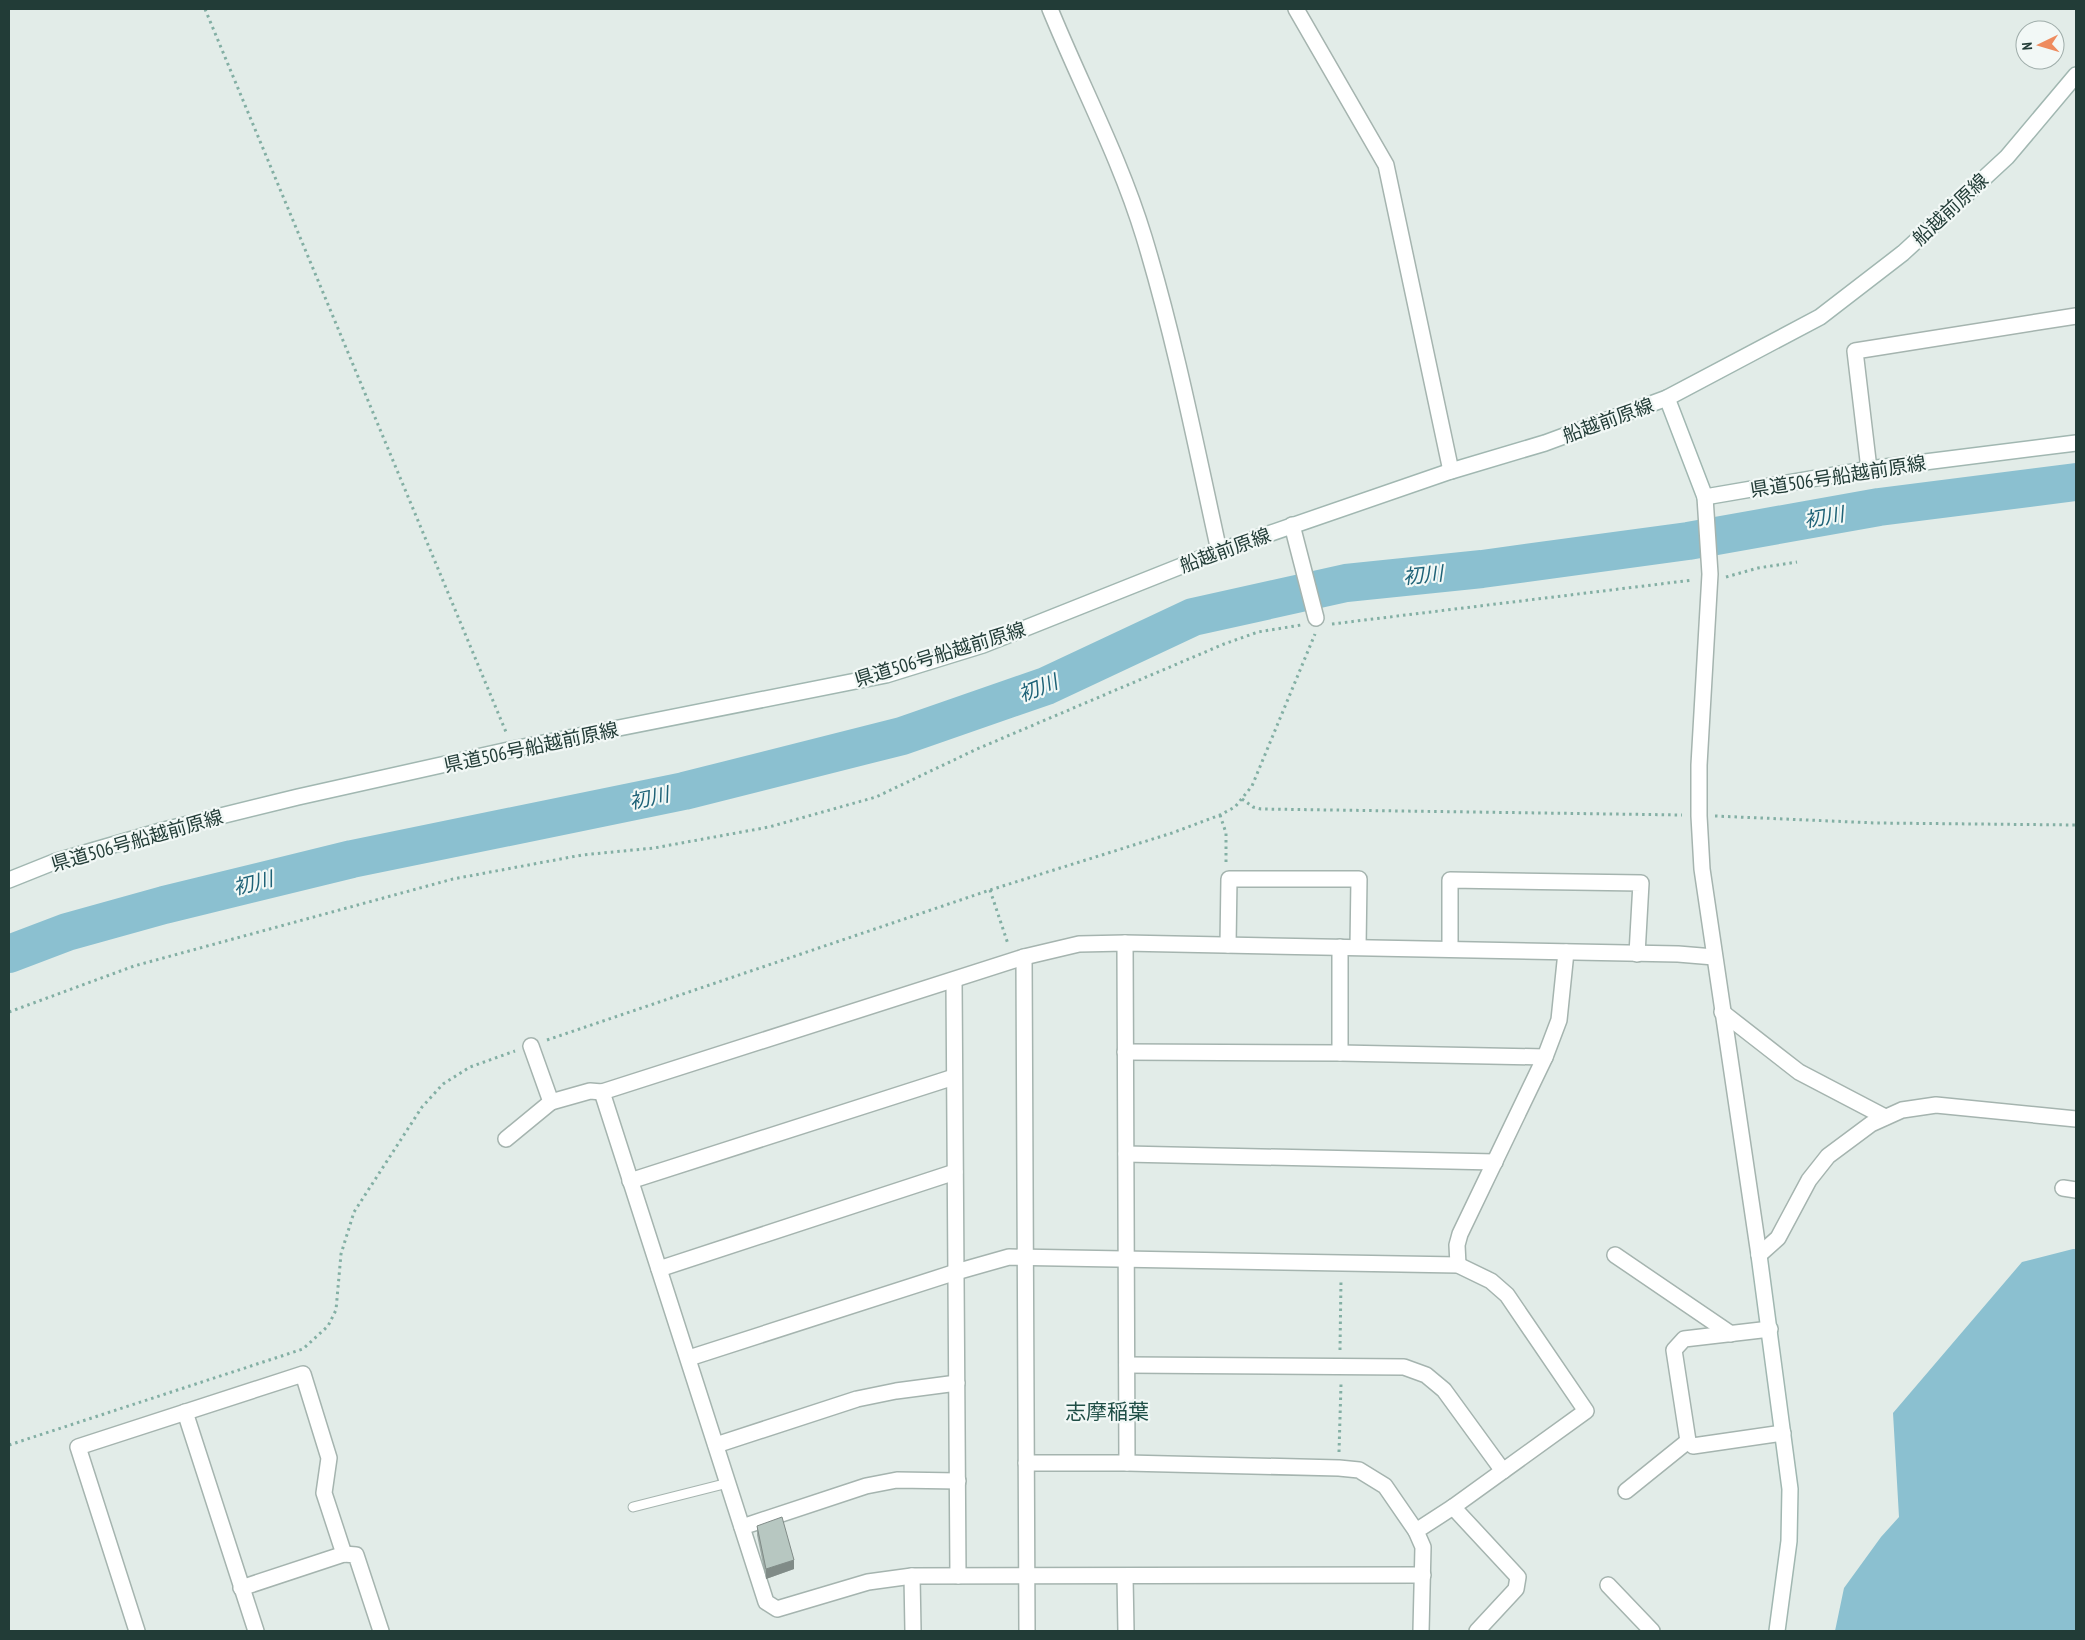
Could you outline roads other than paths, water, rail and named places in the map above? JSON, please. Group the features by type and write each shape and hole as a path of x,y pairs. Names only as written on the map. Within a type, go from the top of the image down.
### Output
{"street":[{"path":"1050,9 1110,141 1144,236 1182,381 1219,550"},
{"path":"1296,9 1386,165 1451,471"},
{"name":"船越前原線","path":"1053,618 1219,550 1451,471 1545,442 1667,398 1820,317 1903,252 2007,157 2076,75"},
{"path":"1869,469 1856,350 2076,316"},
{"path":"1667,398 1705,497 1710,576 1699,765 1702,869 1760,1255 1790,1489 1789,1541 1777,1631"},
{"name":"県道506号船越前原線","path":"1705,497 1869,469 2076,443"},
{"path":"1292,525 1316,622"},
{"name":"県道506号船越前原線","path":"9,880 54,862 174,828 298,797 513,749 886,675 983,645 1053,618"},
{"path":"1228,945 1229,879 1359,879 1358,948"},
{"path":"1450,949 1450,880 1641,883 1637,954"},
{"path":"506,1139 551,1102 590,1091 602,1092 1019,959 1079,944 1125,943 1450,949 1714,957"},
{"path":"1125,943 1127,1463"},
{"path":"1340,947 1340,1053"},
{"path":"1458,1265 1457,1245 1460,1234 1545,1057 1559,1020 1566,952"},
{"path":"1019,959 1026,1256 1026,1631"},
{"path":"954,981 958,1576"},
{"path":"1722,1012 1799,1072 1885,1118"},
{"path":"533,1051 551,1102"},
{"path":"1125,1052 1340,1053 1545,1057"},
{"path":"630,1181 954,1077"},
{"path":"602,1092 766,1602 777,1608 868,1582 912,1576 1424,1575"},
{"path":"1760,1255 1778,1238 1809,1180 1828,1156 1853,1136 1902,1110 1936,1105 2076,1119"},
{"path":"1126,1154 1495,1162"},
{"path":"659,1269 955,1172"},
{"path":"1616,1255 1731,1334"},
{"path":"689,1358 1009,1256 1126,1260 1458,1265 1490,1281 1507,1295 1586,1411 1416,1531"},
{"path":"1770,1329 1684,1339 1674,1350 1688,1441 1693,1446 1784,1433"},
{"path":"1126,1365 1404,1367 1426,1375 1444,1390 1503,1471"},
{"path":"137,1631 78,1447 303,1374 329,1458 324,1493 344,1554"},
{"path":"716,1445 857,1399 896,1391 957,1383"},
{"path":"185,1412 256,1631"},
{"path":"1626,1491 1688,1441"},
{"path":"1026,1463 1127,1463 1359,1470 1384,1486 1416,1531 1424,1547 1420,1631"},
{"path":"742,1527 866,1486 897,1480 958,1481"},
{"path":"1452,1507 1518,1578 1516,1589 1477,1631"},
{"path":"242,1588 344,1554 356,1555 381,1631"},
{"path":"912,1576 912,1631"},
{"path":"1125,1577 1126,1631"},
{"path":"1608,1585 1652,1631"}],"lane":[{"path":"634,1507 728,1484"}],"water":[{"path":"2076,1249 2076,1631 1835,1631 1844,1588 1881,1537 1899,1517 1893,1413 2022,1262"}],"waterway":[{"name":"初川","path":"9,954 67,932 164,905 352,859 684,791 902,736 1046,686 1193,617 1346,583 1482,569 1688,541 1879,507 2076,482"}],"district":[{"name":"志摩稲葉","path":"1107,1411"}]}
